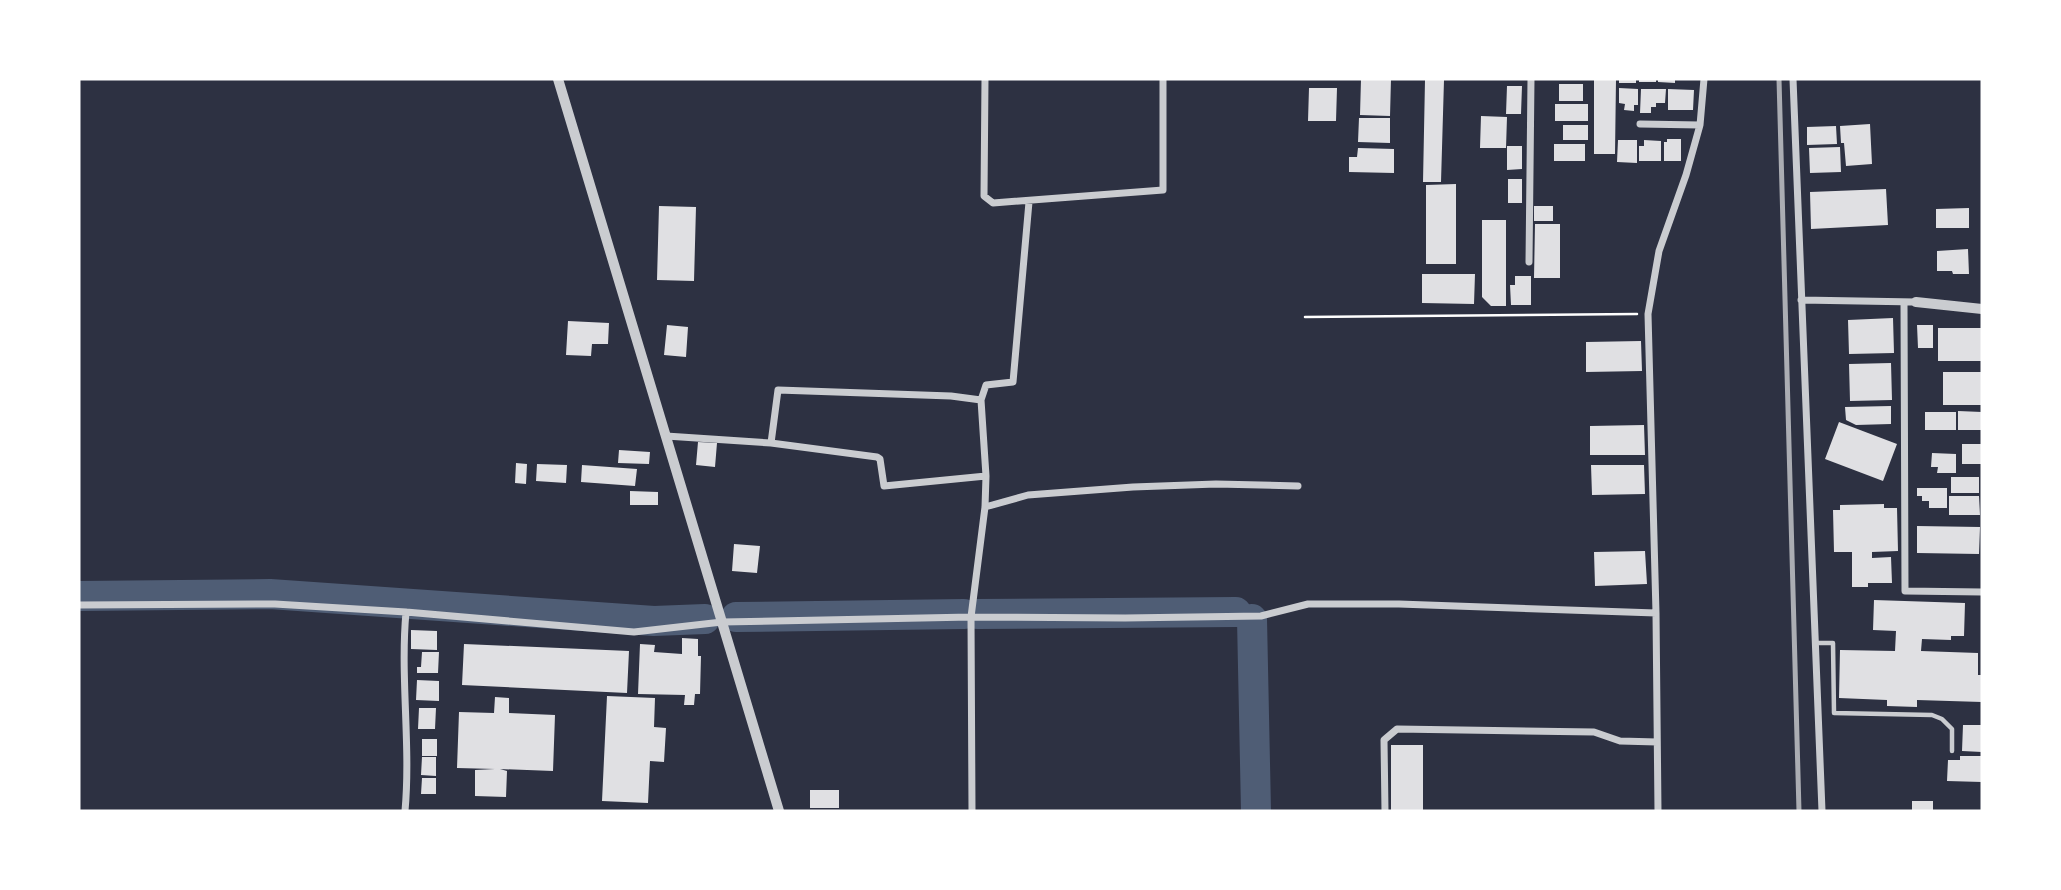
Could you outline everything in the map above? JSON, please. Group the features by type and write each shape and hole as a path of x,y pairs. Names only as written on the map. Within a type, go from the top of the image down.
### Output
{"street":[{"path":"558,79 779,811"},
{"path":"985,79 984,196 993,203 1163,190 1163,79"},
{"path":"1529,262 1531,79"},
{"path":"1658,811 1657,613 1648,314 1659,251 1692,157 1700,125 1704,79"},
{"path":"1793,79 1822,811"},
{"path":"1640,124 1700,125"},
{"path":"972,811 971,617 985,507 986,476 981,400 986,385 1013,382 1029,202"},
{"path":"1801,300 1916,302 1982,309"},
{"path":"1904,302 1905,591 1982,592"},
{"path":"771,443 778,390 951,396 981,400"},
{"path":"666,436 771,443 877,457 880,458 884,486 986,476"},
{"path":"985,507 1028,495 1120,488 1216,484 1298,485"},
{"path":"79,605 275,604 406,612 634,632 722,622 971,617 1261,616 1308,604 1399,604 1657,613"},
{"path":"405,811 408,785 403,646 406,612"},
{"path":"1385,811 1384,740 1397,729 1594,732 1620,741 1657,742"}],"lane":[{"path":"1815,643 1833,643 1834,713 1932,715 1942,719 1952,729 1952,751"},
{"path":"1817,702 1834,701"}],"path":[{"path":"1305,317 1648,314"}],"building":[{"path":"1361,79 1391,79 1390,116 1360,115"},
{"path":"1594,79 1616,79 1615,154 1594,154"},
{"path":"1619,79 1636,79 1636,83 1619,83"},
{"path":"1639,79 1656,79 1656,82 1639,82"},
{"path":"1658,79 1675,79 1675,83 1658,82"},
{"path":"1425,80 1444,80 1441,182 1423,182"},
{"path":"1559,84 1583,84 1583,101 1559,101"},
{"path":"1507,86 1522,86 1521,114 1506,114"},
{"path":"1309,88 1337,88 1336,121 1308,121"},
{"path":"1619,88 1638,89 1638,105 1634,105 1634,111 1624,110 1625,104 1619,103"},
{"path":"1641,89 1666,89 1665,103 1656,103 1656,107 1651,107 1651,113 1640,113"},
{"path":"1668,89 1694,90 1693,110 1668,110"},
{"path":"1555,104 1588,104 1588,121 1555,121"},
{"path":"1481,116 1507,117 1506,148 1480,148"},
{"path":"1359,118 1390,118 1390,143 1358,142"},
{"path":"1870,124 1872,164 1846,166 1840,126"},
{"path":"1563,125 1588,125 1588,140 1563,140"},
{"path":"1836,126 1837,144 1807,145 1807,127"},
{"path":"1667,139 1681,139 1681,161 1664,161 1664,142 1667,142"},
{"path":"1618,140 1637,140 1637,163 1617,162"},
{"path":"1644,140 1661,141 1661,161 1639,161 1639,146 1644,146"},
{"path":"1554,144 1585,144 1585,161 1554,161"},
{"path":"1507,146 1522,146 1522,169 1507,170"},
{"path":"1840,147 1841,172 1810,173 1809,148"},
{"path":"1358,148 1394,149 1394,173 1349,172 1349,157 1357,157"},
{"path":"1508,179 1522,179 1522,203 1508,203"},
{"path":"1456,184 1456,264 1426,264 1426,185"},
{"path":"1886,189 1888,225 1811,229 1810,192"},
{"path":"659,206 696,207 694,281 657,280"},
{"path":"1534,206 1553,206 1553,221 1534,221"},
{"path":"1969,208 1969,228 1936,228 1936,209"},
{"path":"1482,220 1506,220 1506,306 1491,306 1482,297"},
{"path":"1535,224 1560,224 1560,278 1534,278"},
{"path":"1968,249 1969,274 1937,271 1937,251"},
{"path":"1422,274 1475,274 1474,304 1422,303"},
{"path":"1515,276 1531,276 1531,305 1511,305 1510,285 1515,285"},
{"path":"1893,318 1894,353 1849,354 1848,320"},
{"path":"568,321 609,323 608,344 592,344 591,356 566,355"},
{"path":"667,325 688,327 686,357 664,355"},
{"path":"1917,325 1933,325 1933,348 1918,348"},
{"path":"1938,328 1982,328 1982,361 1938,361"},
{"path":"1641,341 1642,371 1586,372 1586,342"},
{"path":"1891,363 1892,400 1850,401 1849,364"},
{"path":"1943,372 1982,372 1982,405 1943,405"},
{"path":"1891,406 1891,424 1856,425 1846,420 1845,407"},
{"path":"1958,411 1982,412 1982,430 1958,430"},
{"path":"1925,412 1956,412 1956,430 1925,430"},
{"path":"1839,422 1897,444 1883,481 1825,459"},
{"path":"1644,425 1645,455 1590,455 1590,426"},
{"path":"698,442 717,443 715,467 696,465"},
{"path":"1962,444 1982,444 1982,464 1962,464"},
{"path":"619,450 650,452 649,464 618,463"},
{"path":"1932,453 1956,454 1956,473 1937,473 1938,467 1931,467"},
{"path":"516,463 527,464 526,484 515,483"},
{"path":"537,464 567,465 566,483 536,481"},
{"path":"582,465 637,469 635,486 581,482"},
{"path":"1591,465 1644,465 1645,494 1592,495"},
{"path":"1951,477 1979,477 1979,493 1951,493"},
{"path":"1917,488 1947,488 1947,508 1929,508 1929,501 1922,501 1922,496 1917,496"},
{"path":"630,491 658,492 658,505 630,505"},
{"path":"1949,496 1979,496 1980,515 1949,515"},
{"path":"1884,504 1884,508 1897,508 1898,551 1872,552 1872,558 1891,557 1892,583 1868,583 1868,587 1852,587 1852,552 1834,552 1833,510 1840,510 1840,505"},
{"path":"1917,526 1980,527 1979,554 1917,553"},
{"path":"734,544 760,546 757,573 732,571"},
{"path":"1645,551 1647,584 1595,586 1594,552"},
{"path":"1874,600 1965,603 1964,636 1951,636 1951,640 1922,639 1921,651 1978,653 1978,675 1982,675 1982,702 1917,700 1917,707 1887,706 1887,700 1839,698 1840,650 1895,651 1896,631 1873,630"},
{"path":"411,630 437,631 437,650 411,649"},
{"path":"682,638 698,639 698,656 701,656 700,694 695,694 694,705 684,705 685,695 638,694 640,644 655,645 654,652 682,654"},
{"path":"464,644 629,651 627,693 462,685"},
{"path":"422,652 439,652 438,673 417,673 417,667 421,667"},
{"path":"417,680 439,681 439,701 416,700"},
{"path":"607,696 655,698 654,727 666,728 664,762 650,761 648,803 602,801"},
{"path":"495,697 509,698 509,713 555,715 553,771 500,769 507,771 506,797 475,796 475,770 495,769 457,768 459,712 494,713"},
{"path":"419,708 436,708 435,729 418,729"},
{"path":"1963,725 1982,725 1982,752 1962,751"},
{"path":"422,739 437,739 437,756 422,756"},
{"path":"1391,745 1423,745 1423,811 1391,811"},
{"path":"1960,756 1982,756 1982,782 1947,781 1948,760 1960,760"},
{"path":"422,757 436,757 436,776 421,775"},
{"path":"422,778 436,778 436,794 421,794"},
{"path":"810,790 839,790 839,808 810,808"},
{"path":"1912,801 1933,801 1933,811 1912,811"}],"waterway":[{"path":"79,596 270,594 654,621 705,619"},
{"path":"977,614 1236,612"},
{"path":"736,617 964,614"},
{"path":"1252,619 1256,811"}],"railway":[{"path":"1779,79 1799,811"}]}
